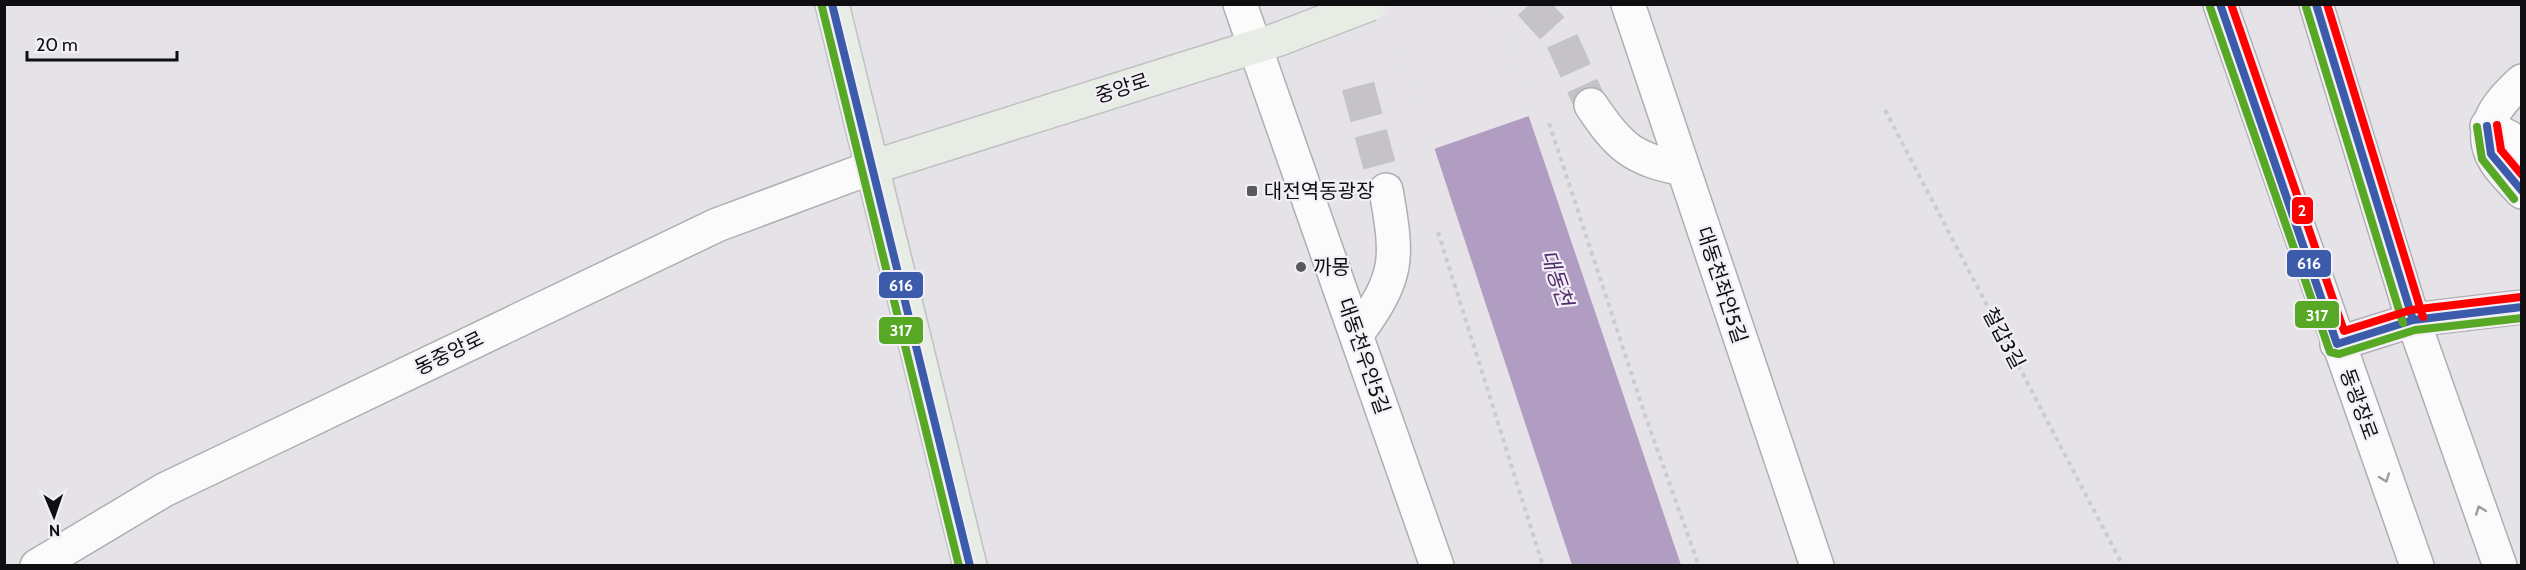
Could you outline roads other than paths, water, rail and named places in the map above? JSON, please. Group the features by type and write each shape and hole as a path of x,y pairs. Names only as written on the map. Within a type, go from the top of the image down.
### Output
{"main road":[{"path":"832,4 970,566"},
{"name":"중앙로","path":"873,167 1266,43 1370,4"}],"street":[{"name":"대동천우안5길","path":"1240,4 1266,43 1357,334 1437,566"},
{"name":"대동천좌안5길","path":"1628,4 1817,566"},
{"name":"동광장로","path":"2220,4 2416,566"},
{"path":"2316,4 2413,320 2500,566"},
{"path":"2522,81 2502,99 2487,126 2492,154 2522,192"},
{"path":"1591,105 1612,137 1630,150 1649,162 1683,168"},
{"path":"2487,126 2510,138 2522,153"},
{"name":"동중앙로","path":"37,566 164,490 717,225 873,167"},
{"path":"1357,334 1378,306 1390,280 1395,243 1386,190"},
{"path":"2337,344 2413,320 2522,307"}],"water":[{"name":"대동천","path":"1387,5 1491,5 1681,565 1572,565"}],"tunnel":[{"path":"1530,4 1561,38 1591,105"},
{"path":"1358,86 1386,190"}],"place":[{"name":"대전역동광장","path":"1252,191"},
{"name":"까몽","path":"1301,267"}]}
